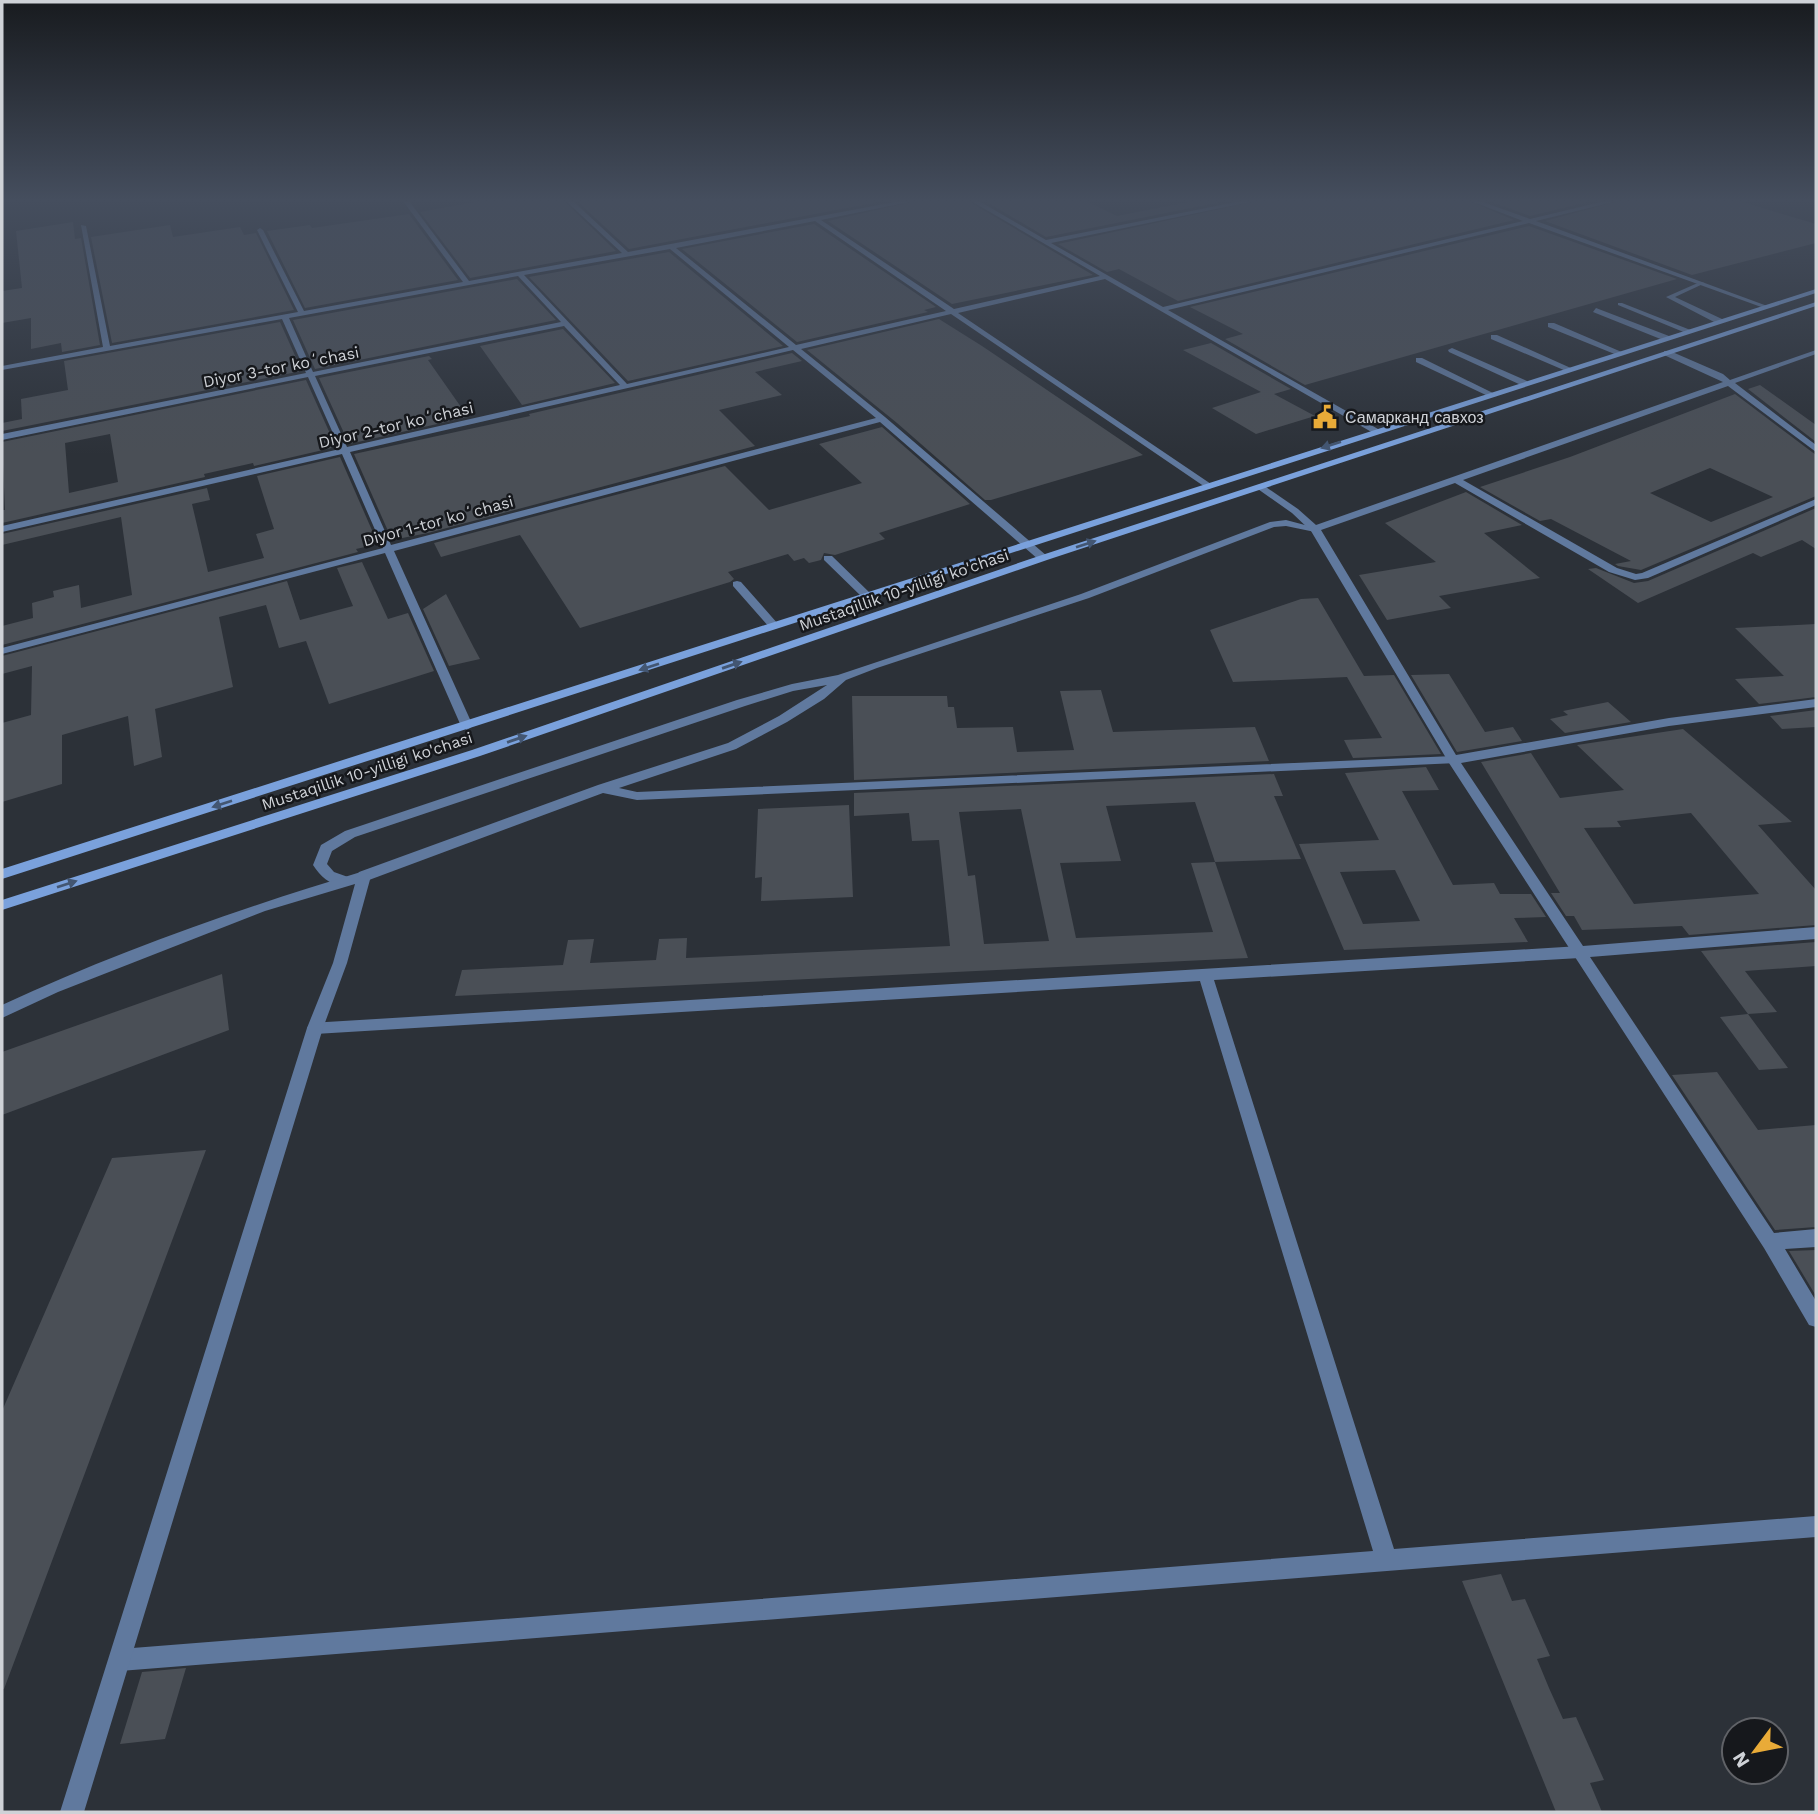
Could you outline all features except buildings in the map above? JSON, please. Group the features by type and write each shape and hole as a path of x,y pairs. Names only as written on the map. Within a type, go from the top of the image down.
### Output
{"main road":[{"name":"Mustaqillik 10-yilligi ko'chasi","path":"2,874 1816,291"},
{"name":"Mustaqillik 10-yilligi ko'chasi","path":"2,905 476,753 1043,558 1816,304"}],"street":[{"path":"95,286 107,349"},
{"path":"288,286 302,313"},
{"path":"2,368 452,286"},
{"path":"531,286 626,387"},
{"path":"718,286 882,419 1043,558"},
{"path":"914,286 1208,485"},
{"name":"Diyor 2-tor koʻchasi","path":"2,529 1067,286"},
{"path":"1120,286 1375,431"},
{"path":"1162,309 1259,286"},
{"path":"1696,286 1669,297 1719,321"},
{"path":"1709,286 1766,307"},
{"path":"1620,304 1689,331"},
{"path":"1596,310 1666,338"},
{"path":"285,317 467,726"},
{"name":"Diyor 3-tor koʻchasi","path":"2,437 566,323"},
{"path":"1551,325 1620,353"},
{"path":"1494,337 1569,369"},
{"path":"1452,350 1524,383"},
{"path":"342,881 330,876 320,865 326,848 350,834 741,703 792,688 842,678 1085,596 1273,524 1286,523 1315,529 1816,352"},
{"path":"1667,354 1720,376 1816,449"},
{"path":"1419,360 1491,394"},
{"name":"Diyor 1-tor koʻchasi","path":"2,651 882,419"},
{"path":"1455,479 1613,570 1635,577 1644,576 1816,502"},
{"path":"1260,487 1295,510 1315,529 1453,760 1770,1242 1816,1318"},
{"path":"828,558 867,596"},
{"path":"737,584 774,626"},
{"path":"2,1012 54,988 261,907 363,876 602,788 732,746 783,719 820,696 842,678"},
{"path":"602,788 637,796 1453,760 1669,722 1816,703"},
{"path":"72,1812 315,1028 340,963 363,876"},
{"path":"315,1028 1580,952 1816,933"},
{"path":"1205,974 1386,1559"},
{"path":"1770,1242 1816,1238"},
{"path":"120,1660 1816,1527"}],"place":[{"name":"Самарканд савхоз","path":"1325,417"}]}
